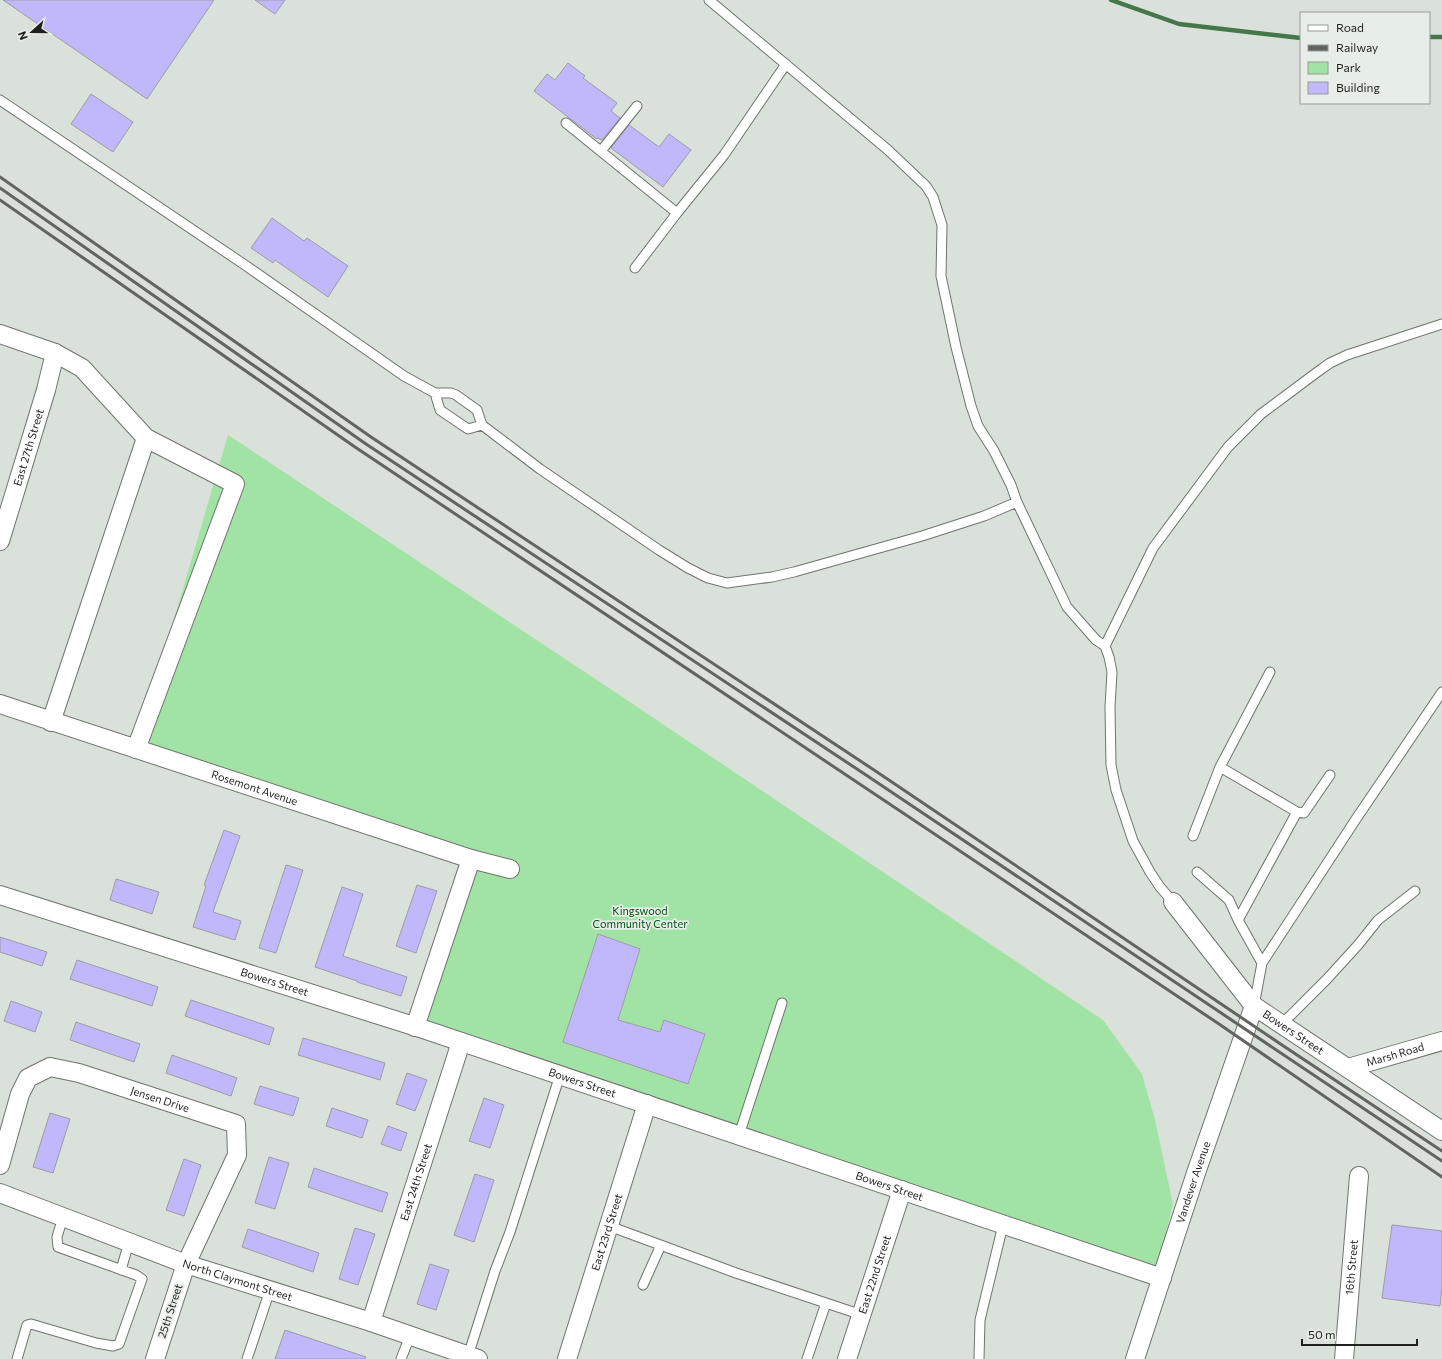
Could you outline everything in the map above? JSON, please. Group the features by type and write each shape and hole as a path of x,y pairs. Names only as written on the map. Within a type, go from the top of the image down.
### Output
{"street":[{"path":"0,334 55,353 82,368 146,438 235,484 136,749"},
{"name":"East 27th Street","path":"0,541 46,390 55,353"},
{"path":"51,722 146,438"},
{"name":"Rosemont Avenue","path":"0,704 471,859 510,869"},
{"path":"415,1027 471,859"},
{"name":"Bowers Street","path":"0,895 461,1042 1162,1278"},
{"name":"Bowers Street","path":"1173,902 1254,1006 1442,1131"},
{"name":"Vandever Avenue","path":"1135,1359 1196,1173 1254,1006"},
{"name":"Marsh Road","path":"1348,1068 1442,1041"},
{"name":"East 24th Street","path":"371,1322 461,1042"},
{"name":"Jensen Drive","path":"0,1165 20,1094 28,1078 50,1067 79,1073 236,1124 237,1155 186,1264"},
{"name":"East 23rd Street","path":"567,1359 647,1104"},
{"name":"16th Street","path":"1344,1359 1359,1176"},
{"name":"East 22nd Street","path":"847,1359 902,1190"},
{"name":"North Claymont Street","path":"0,1193 186,1264 371,1322 473,1357"},
{"name":"25th Street","path":"155,1359 186,1264"}],"lane":[{"path":"709,0 888,150 926,186 933,197 942,225 941,276 956,347 971,406 978,426 1011,485 1067,606 1096,640 1105,646 1112,672 1110,707 1111,765 1116,790 1133,841 1150,872 1173,902"},
{"path":"635,268 676,213 724,155 786,64"},
{"path":"0,100 244,265 404,376 435,393 451,392 477,410 482,426 540,469 659,550 701,575 727,583 772,577 858,555 930,534 984,516 1018,502"},
{"path":"601,151 637,106"},
{"path":"566,123 676,213"},
{"path":"1105,646 1153,548 1228,447 1261,414 1330,363 1347,355 1442,324"},
{"path":"435,393 440,410 468,429 482,426"},
{"path":"1193,836 1220,767 1270,672"},
{"path":"1254,1006 1262,964 1356,819 1442,692"},
{"path":"1220,767 1297,812 1304,813 1330,775"},
{"path":"1238,920 1297,812"},
{"path":"1197,872 1229,900 1262,964"},
{"path":"1282,1024 1327,979 1358,945 1378,920 1415,891"},
{"path":"739,1135 782,1003"},
{"path":"473,1357 495,1271 510,1232 560,1075"},
{"path":"17,1359 27,1325 32,1324 96,1343 113,1346 119,1344 142,1279 58,1247 57,1238 63,1217"},
{"path":"979,1359 980,1320 1003,1225"},
{"path":"609,1226 742,1275 862,1315"},
{"path":"121,1270 129,1242"},
{"path":"643,1284 661,1245"},
{"path":"247,1359 270,1290"},
{"path":"807,1359 826,1303"},
{"path":"401,1359 410,1336"}],"green space":[{"name":"Kingswood Community Center","path":"228,435 624,698 1103,1020 1142,1074 1155,1120 1173,1204 1157,1269 423,1029 475,860 136,749"}],"building":[{"path":"3,0 214,0 147,99"},
{"path":"255,0 285,0 275,14"},
{"path":"568,63 585,76 583,78 617,103 611,111 620,118 602,140 597,139 534,91 547,74 555,80"},
{"path":"91,94 133,122 113,152 71,124"},
{"path":"629,125 659,147 669,134 691,150 663,187 611,148"},
{"path":"272,218 304,241 307,238 348,266 328,297 275,260 273,263 251,248"},
{"path":"224,830 240,836 213,912 241,921 235,940 193,927 206,886 204,885"},
{"path":"286,865 303,870 276,953 259,948"},
{"path":"116,879 159,892 152,914 110,900"},
{"path":"417,885 437,891 416,953 396,946"},
{"path":"342,887 363,894 343,956 407,977 401,996 315,967"},
{"name":"Kingswood Community Center","path":"598,934 640,949 618,1020 660,1032 664,1020 705,1034 688,1084 563,1042"},
{"path":"0,937 47,952 42,966 0,952"},
{"path":"77,960 158,987 152,1006 70,979"},
{"path":"191,1000 274,1028 269,1045 185,1016"},
{"path":"11,1001 42,1012 35,1032 4,1021"},
{"path":"76,1022 140,1044 134,1062 70,1040"},
{"path":"303,1038 385,1063 380,1080 298,1055"},
{"path":"172,1055 237,1078 231,1096 166,1073"},
{"path":"407,1073 427,1080 415,1111 396,1104"},
{"path":"260,1086 299,1098 293,1116 254,1104"},
{"path":"484,1098 504,1105 490,1148 469,1141"},
{"path":"332,1108 368,1120 362,1138 326,1126"},
{"path":"50,1113 70,1119 53,1173 33,1167"},
{"path":"388,1126 407,1133 401,1151 381,1144"},
{"path":"269,1157 289,1163 275,1209 255,1203"},
{"path":"184,1159 201,1165 184,1216 166,1210"},
{"path":"314,1168 388,1193 382,1212 308,1187"},
{"path":"475,1174 494,1180 474,1242 454,1235"},
{"path":"1392,1225 1442,1231 1442,1287 1440,1306 1382,1298"},
{"path":"355,1228 375,1234 358,1285 339,1279"},
{"path":"248,1229 319,1253 313,1272 242,1247"},
{"path":"430,1264 449,1270 436,1310 417,1304"},
{"path":"285,1330 366,1357 365,1359 275,1359"}],"waterway":[{"path":"1111,0 1179,24 1300,38"},
{"path":"1430,37 1442,37"}],"railway":[{"path":"0,177 371,437 874,770 1442,1151"},
{"path":"0,188 366,444 869,777 1442,1161"},
{"path":"0,200 355,447 1219,1024 1442,1177"}]}
